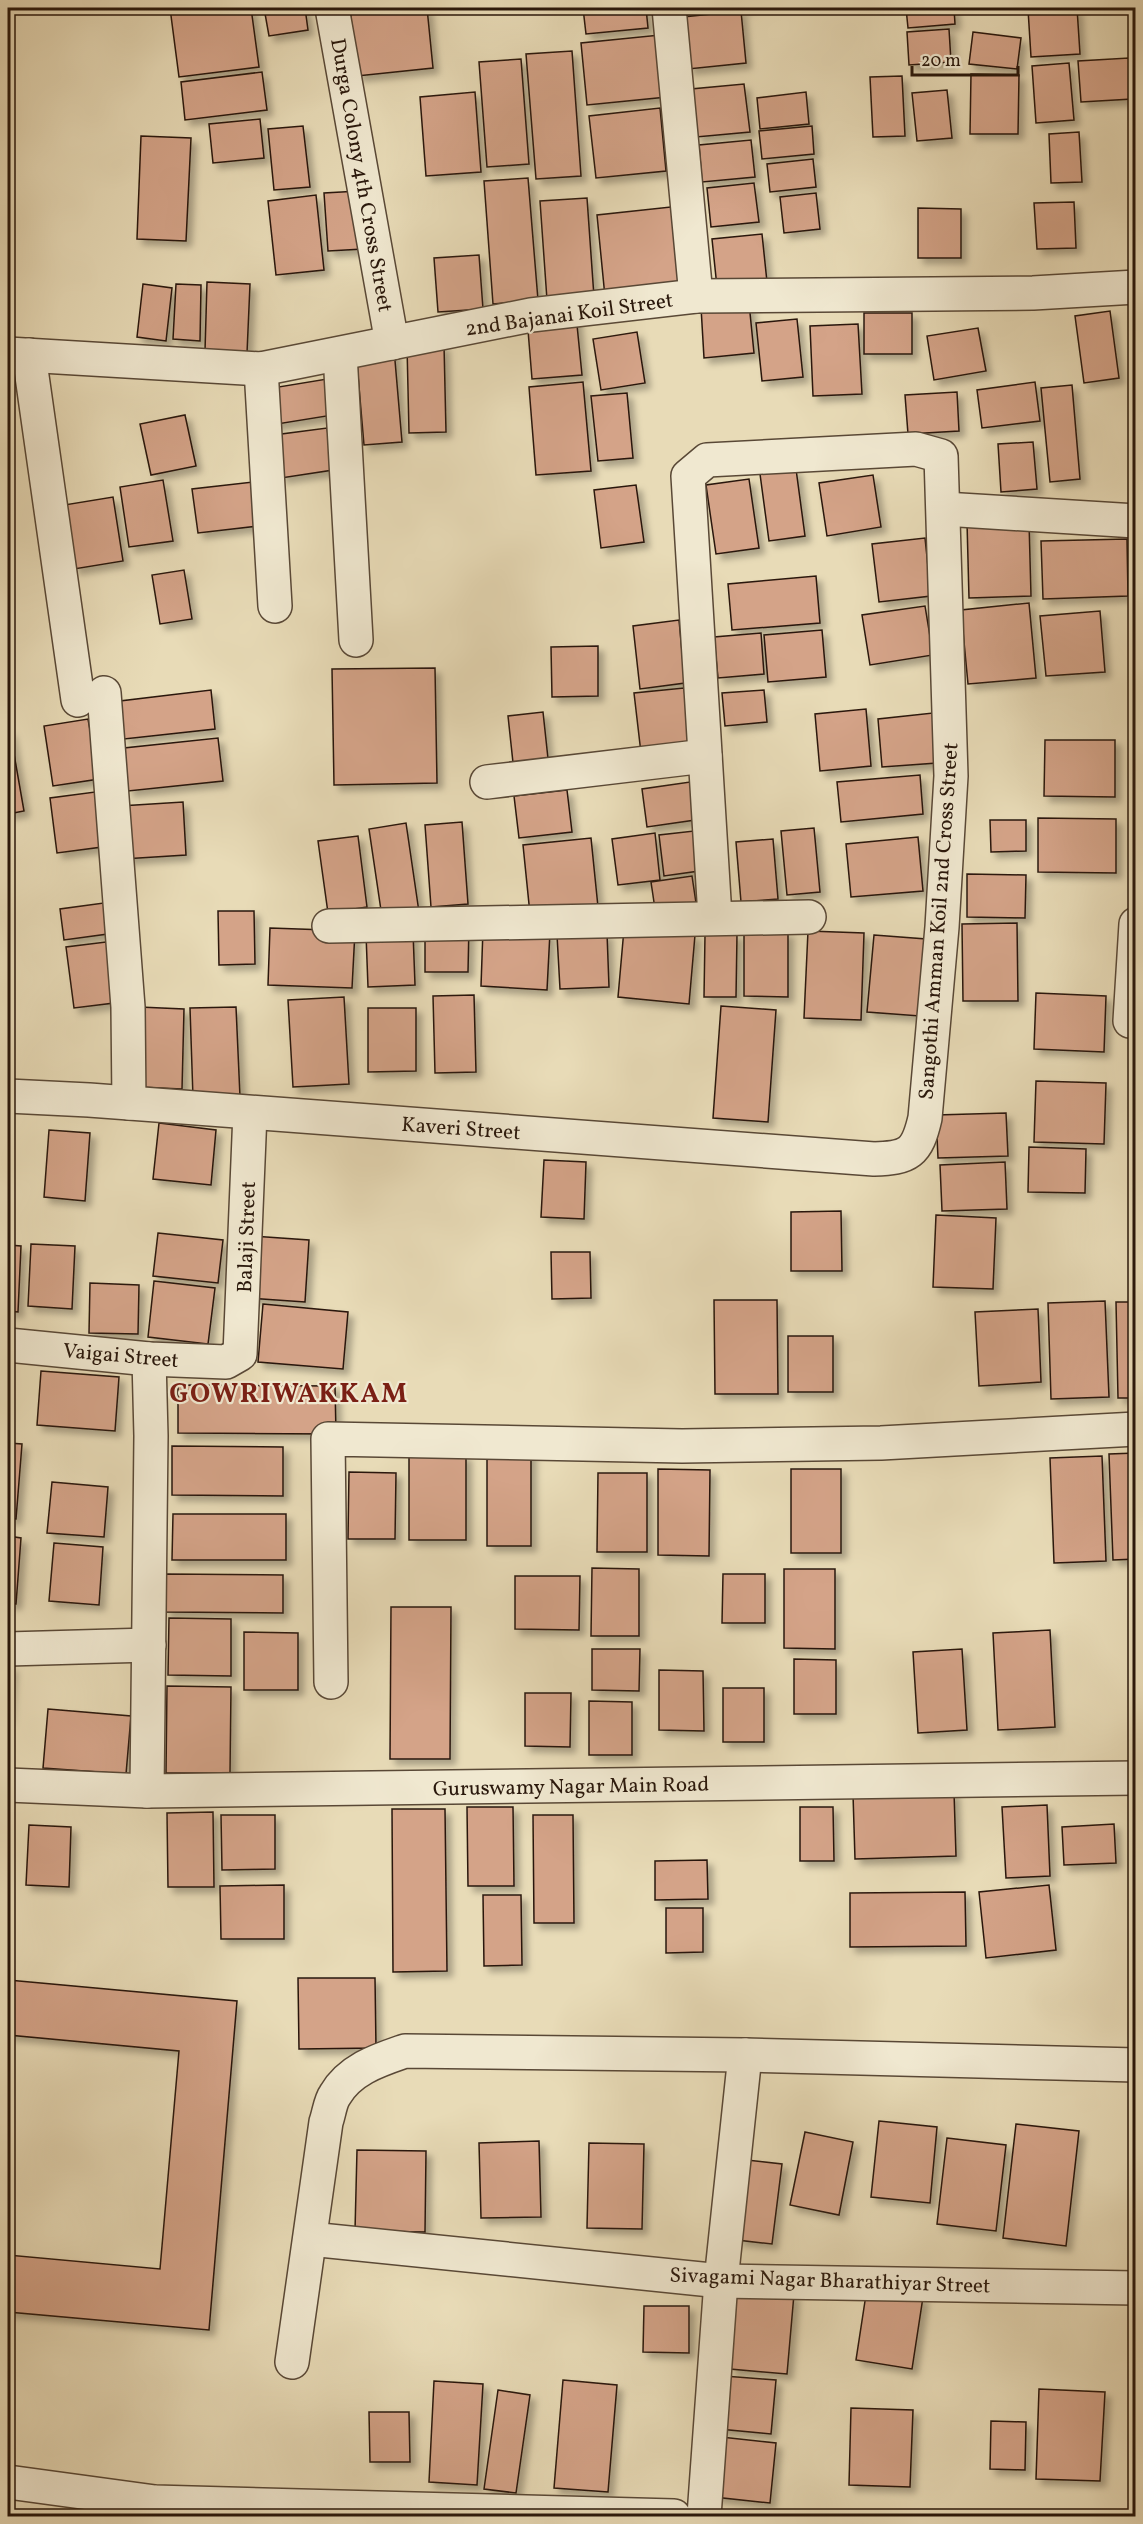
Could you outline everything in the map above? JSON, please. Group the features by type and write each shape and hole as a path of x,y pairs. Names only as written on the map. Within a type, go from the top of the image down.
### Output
{"street":[{"name":"Durga Colony 4th Cross Street","path":"332,8 392,343"},
{"path":"669,8 696,296"},
{"name":"2nd Bajanai Koil Street","path":"18,355 261,369 531,315 696,296 1033,293 1136,287"},
{"path":"340,354 356,640"},
{"path":"18,355 91,696 128,1007 129,1103"},
{"path":"261,369 275,606"},
{"name":"Sangothi Amman Koil 2nd Cross Street","path":"705,756 688,476 707,460 916,449 941,456 951,776 942,927 925,1118 921,1137 913,1150"},
{"path":"944,509 1136,521"},
{"path":"487,782 705,756 715,917"},
{"path":"329,926 809,917"},
{"path":"1131,1021 1136,924"},
{"name":"Kaveri Street","path":"8,1096 129,1103 874,1160 899,1158 913,1150"},
{"name":"Balaji Street","path":"234,1359 240,1354 242,1346 250,1113"},
{"name":"Vaigai Street","path":"8,1345 149,1359 226,1362 234,1359"},
{"path":"147,1791 149,1359"},
{"path":"331,1682 328,1439 682,1446 881,1443 1136,1429"},
{"path":"8,1649 149,1645"},
{"name":"Guruswamy Nagar Main Road","path":"8,1785 147,1791 1136,1778"},
{"path":"292,2362 326,2122 334,2096 350,2077 370,2063 405,2051 745,2055 1136,2065"},
{"path":"704,2517 721,2281 745,2055"},
{"name":"Sivagami Nagar Bharathiyar Street","path":"310,2239 721,2281 1136,2288"},
{"path":"8,2482 154,2509 674,2517"}],"building":[{"path":"170,8 251,8 259,67 179,77"},
{"path":"264,8 305,8 308,30 269,36"},
{"path":"350,8 427,8 433,68 357,76"},
{"path":"583,8 646,8 648,28 586,34"},
{"path":"696,8 749,8 696,13"},
{"path":"906,8 954,8 955,24 908,28"},
{"path":"1077,8 1080,54 1031,57 1028,9"},
{"path":"741,11 746,63 688,69 683,17"},
{"path":"949,29 951,62 909,65 907,32"},
{"path":"973,32 1021,38 1017,69 969,64"},
{"path":"670,34 677,96 587,105 581,43"},
{"path":"572,51 581,176 536,179 526,54"},
{"path":"1129,58 1132,99 1081,102 1078,61"},
{"path":"521,59 529,164 487,167 479,62"},
{"path":"1069,63 1074,120 1036,123 1032,66"},
{"path":"262,72 267,110 185,120 181,82"},
{"path":"971,74 1019,75 1018,134 970,134"},
{"path":"902,76 905,136 873,137 870,77"},
{"path":"744,84 750,132 696,137 691,89"},
{"path":"947,90 952,138 917,141 912,93"},
{"path":"475,92 481,172 426,176 420,97"},
{"path":"806,92 809,124 760,129 757,98"},
{"path":"660,108 666,171 596,178 589,116"},
{"path":"260,119 264,158 213,163 209,124"},
{"path":"303,126 310,187 274,190 268,129"},
{"path":"812,126 814,154 762,159 759,131"},
{"path":"1079,132 1082,182 1051,183 1049,134"},
{"path":"141,136 191,138 186,241 137,239"},
{"path":"751,140 755,177 702,182 699,145"},
{"path":"813,159 816,187 770,192 767,164"},
{"path":"528,178 538,300 493,304 484,181"},
{"path":"754,183 759,222 711,227 707,188"},
{"path":"359,191 363,249 328,251 324,193"},
{"path":"816,193 820,229 784,233 780,197"},
{"path":"316,195 324,270 276,275 268,201"},
{"path":"587,198 594,297 547,300 540,201"},
{"path":"1074,202 1076,248 1037,249 1034,203"},
{"path":"680,206 689,289 605,297 597,215"},
{"path":"918,208 961,209 961,258 918,258"},
{"path":"762,234 767,282 717,287 712,239"},
{"path":"479,255 483,309 438,312 434,258"},
{"path":"207,282 250,284 247,353 205,351"},
{"path":"143,284 172,288 166,341 137,337"},
{"path":"176,284 201,285 200,341 173,339"},
{"path":"749,303 754,353 704,358 701,307"},
{"path":"1110,311 1119,378 1084,383 1075,316"},
{"path":"864,313 912,313 912,354 864,354"},
{"path":"576,315 582,375 532,379 527,318"},
{"path":"797,319 803,377 762,381 756,323"},
{"path":"858,324 862,394 813,396 810,326"},
{"path":"978,328 986,371 934,380 927,336"},
{"path":"637,332 645,383 601,390 593,339"},
{"path":"444,345 446,432 409,433 407,346"},
{"path":"394,349 402,442 364,445 356,352"},
{"path":"327,379 333,415 271,425 266,389"},
{"path":"583,382 591,471 536,475 529,387"},
{"path":"1035,382 1040,421 982,428 977,390"},
{"path":"1072,385 1080,479 1050,482 1041,388"},
{"path":"957,392 959,431 908,434 905,395"},
{"path":"627,393 633,458 598,461 591,396"},
{"path":"185,415 196,466 151,475 140,424"},
{"path":"327,428 333,470 281,478 274,435"},
{"path":"1033,442 1037,489 1001,492 998,444"},
{"path":"796,469 805,536 769,541 760,474"},
{"path":"873,475 881,527 827,536 819,483"},
{"path":"749,479 759,548 716,554 706,485"},
{"path":"163,480 173,541 129,547 120,487"},
{"path":"253,482 258,526 198,533 192,489"},
{"path":"636,485 644,542 601,548 594,490"},
{"path":"113,497 123,561 74,569 64,505"},
{"path":"967,522 1029,522 1031,596 969,598"},
{"path":"925,538 931,596 879,602 872,544"},
{"path":"1127,539 1128,596 1043,599 1041,541"},
{"path":"184,570 192,619 160,624 152,575"},
{"path":"816,576 820,623 732,630 728,584"},
{"path":"1029,603 1036,678 968,684 961,610"},
{"path":"925,606 933,655 870,665 862,615"},
{"path":"1100,611 1105,672 1046,676 1040,616"},
{"path":"679,620 685,683 640,689 633,626"},
{"path":"822,630 826,677 768,682 764,635"},
{"path":"761,633 764,674 718,678 714,637"},
{"path":"598,646 598,696 552,697 551,647"},
{"path":"435,668 437,783 334,785 332,669"},
{"path":"684,688 691,748 641,753 634,693"},
{"path":"211,690 215,729 124,739 120,701"},
{"path":"764,690 767,722 725,726 722,693"},
{"path":"866,709 871,766 820,771 815,714"},
{"path":"543,712 549,768 514,772 508,716"},
{"path":"933,713 937,763 882,767 878,719"},
{"path":"88,719 99,779 53,786 44,726"},
{"path":"8,731 10,731 24,811 8,814"},
{"path":"218,738 223,781 128,791 124,748"},
{"path":"1045,740 1115,740 1115,797 1044,796"},
{"path":"920,775 923,814 841,822 837,782"},
{"path":"697,781 702,819 647,827 642,789"},
{"path":"567,790 572,832 519,838 514,796"},
{"path":"95,792 102,847 57,853 50,798"},
{"path":"183,802 186,855 123,859 120,806"},
{"path":"1038,818 1116,819 1116,873 1038,872"},
{"path":"990,820 1026,820 1026,851 991,852"},
{"path":"462,822 468,904 431,907 425,825"},
{"path":"406,823 419,912 382,917 369,829"},
{"path":"814,828 820,892 787,895 781,831"},
{"path":"694,831 699,871 664,876 659,835"},
{"path":"655,833 660,880 618,885 612,839"},
{"path":"358,836 367,907 328,913 318,841"},
{"path":"918,837 923,891 851,897 846,844"},
{"path":"591,838 598,907 530,914 523,845"},
{"path":"773,839 778,899 741,902 736,842"},
{"path":"967,874 1026,875 1025,918 967,917"},
{"path":"692,876 696,903 655,909 651,882"},
{"path":"111,902 115,933 64,940 60,909"},
{"path":"218,911 254,911 255,964 219,965"},
{"path":"425,923 469,924 468,972 425,972"},
{"path":"1017,923 1018,1001 963,1001 962,924"},
{"path":"270,928 355,931 352,988 268,985"},
{"path":"483,929 550,932 547,990 481,986"},
{"path":"624,929 695,935 689,1004 618,997"},
{"path":"808,931 864,933 861,1020 804,1018"},
{"path":"413,932 415,985 368,987 366,934"},
{"path":"744,932 788,932 788,997 744,996"},
{"path":"607,933 609,987 560,989 557,935"},
{"path":"737,934 736,997 704,997 705,935"},
{"path":"874,935 926,939 920,1016 867,1012"},
{"path":"114,941 122,1002 74,1008 66,947"},
{"path":"1036,993 1106,996 1104,1052 1034,1049"},
{"path":"474,995 476,1072 435,1073 433,996"},
{"path":"344,997 349,1084 293,1087 288,1000"},
{"path":"721,1006 776,1010 768,1122 713,1118"},
{"path":"139,1007 184,1009 182,1089 137,1087"},
{"path":"236,1007 240,1097 193,1098 190,1008"},
{"path":"368,1008 416,1008 416,1071 368,1072"},
{"path":"1036,1081 1106,1083 1104,1144 1034,1142"},
{"path":"1006,1113 1008,1156 938,1158 936,1115"},
{"path":"159,1123 216,1130 211,1185 153,1179"},
{"path":"49,1130 90,1133 85,1201 44,1197"},
{"path":"1029,1147 1086,1149 1085,1193 1028,1192"},
{"path":"544,1160 586,1162 584,1219 541,1217"},
{"path":"1005,1162 1007,1209 942,1211 940,1165"},
{"path":"841,1211 842,1271 791,1271 791,1212"},
{"path":"936,1215 996,1218 993,1289 933,1287"},
{"path":"158,1233 223,1240 218,1283 153,1276"},
{"path":"252,1236 309,1240 305,1302 248,1298"},
{"path":"31,1244 75,1246 72,1309 28,1306"},
{"path":"8,1245 21,1246 18,1312 8,1311"},
{"path":"551,1252 590,1252 591,1298 552,1299"},
{"path":"154,1281 215,1288 208,1344 148,1337"},
{"path":"90,1283 139,1285 138,1334 89,1333"},
{"path":"714,1300 777,1300 778,1394 715,1394"},
{"path":"1105,1301 1109,1397 1051,1399 1048,1303"},
{"path":"1116,1302 1136,1302 1136,1398 1118,1398"},
{"path":"263,1304 348,1312 343,1369 258,1362"},
{"path":"1038,1309 1041,1382 979,1386 975,1312"},
{"path":"788,1336 833,1336 833,1392 788,1392"},
{"path":"41,1371 119,1377 115,1431 37,1425"},
{"path":"178,1385 335,1386 336,1434 178,1433"},
{"path":"8,1443 22,1444 16,1519 8,1518"},
{"path":"487,1444 531,1444 531,1546 487,1546"},
{"path":"172,1446 283,1447 283,1496 172,1495"},
{"path":"1136,1453 1136,1559 1113,1560 1109,1454"},
{"path":"409,1455 466,1455 466,1540 409,1540"},
{"path":"1102,1456 1106,1561 1054,1563 1050,1458"},
{"path":"658,1469 710,1470 709,1556 658,1555"},
{"path":"791,1469 841,1469 841,1553 791,1553"},
{"path":"349,1472 396,1473 395,1539 348,1539"},
{"path":"598,1473 647,1473 647,1552 597,1552"},
{"path":"52,1482 108,1487 104,1537 47,1533"},
{"path":"173,1514 286,1514 286,1560 172,1560"},
{"path":"8,1536 21,1538 16,1604 8,1603"},
{"path":"54,1543 103,1547 99,1605 49,1601"},
{"path":"592,1568 639,1569 639,1636 591,1636"},
{"path":"784,1569 835,1569 835,1649 784,1648"},
{"path":"166,1574 283,1575 283,1613 165,1612"},
{"path":"723,1574 765,1574 765,1623 722,1623"},
{"path":"515,1576 580,1576 579,1630 515,1629"},
{"path":"391,1607 451,1607 450,1759 390,1759"},
{"path":"169,1618 231,1619 231,1676 168,1675"},
{"path":"1050,1630 1055,1727 998,1730 993,1633"},
{"path":"244,1632 298,1633 298,1690 244,1690"},
{"path":"592,1649 640,1649 639,1691 592,1690"},
{"path":"962,1649 967,1730 918,1733 913,1652"},
{"path":"794,1659 836,1660 836,1714 794,1714"},
{"path":"8,1666 12,1666 8,1719"},
{"path":"659,1670 703,1671 704,1731 659,1730"},
{"path":"167,1686 231,1687 230,1773 166,1773"},
{"path":"723,1688 764,1688 764,1742 723,1742"},
{"path":"525,1693 571,1693 570,1747 525,1746"},
{"path":"589,1701 632,1702 632,1755 589,1755"},
{"path":"48,1709 131,1716 126,1774 43,1768"},
{"path":"954,1792 956,1856 855,1859 853,1794"},
{"path":"1047,1805 1050,1876 1006,1878 1002,1807"},
{"path":"467,1807 513,1807 514,1886 468,1886"},
{"path":"800,1807 833,1807 834,1861 800,1861"},
{"path":"392,1809 445,1809 447,1971 393,1972"},
{"path":"213,1812 214,1887 168,1887 167,1813"},
{"path":"221,1815 275,1815 275,1869 222,1870"},
{"path":"533,1815 573,1815 574,1923 534,1923"},
{"path":"1114,1824 1116,1863 1064,1865 1062,1827"},
{"path":"29,1825 71,1827 69,1887 26,1885"},
{"path":"707,1860 708,1899 655,1900 655,1861"},
{"path":"284,1885 284,1939 221,1939 220,1886"},
{"path":"1049,1885 1056,1950 986,1958 979,1892"},
{"path":"965,1892 966,1946 850,1947 850,1893"},
{"path":"483,1895 521,1895 522,1965 484,1966"},
{"path":"666,1908 703,1908 703,1952 666,1953"},
{"path":"298,1978 375,1978 376,2048 299,2049"},
{"path":"8,1980 237,2001 209,2330 8,2312 8,2255 160,2269 179,2051 8,2035"},
{"path":"879,2121 937,2127 930,2203 871,2197"},
{"path":"1016,2124 1079,2131 1066,2246 1003,2238"},
{"path":"805,2132 853,2142 839,2215 790,2205"},
{"path":"947,2138 1006,2145 996,2231 937,2224"},
{"path":"539,2141 541,2217 481,2218 479,2143"},
{"path":"589,2143 644,2144 642,2229 587,2228"},
{"path":"357,2150 426,2151 425,2232 355,2231"},
{"path":"747,2160 782,2164 772,2244 737,2240"},
{"path":"867,2288 923,2297 912,2369 856,2360"},
{"path":"737,2289 794,2294 787,2374 730,2369"},
{"path":"644,2306 689,2306 689,2353 643,2352"},
{"path":"724,2376 776,2380 771,2434 719,2429"},
{"path":"563,2380 617,2385 608,2492 554,2488"},
{"path":"434,2381 483,2384 477,2485 429,2482"},
{"path":"1039,2389 1105,2392 1100,2481 1036,2479"},
{"path":"498,2390 530,2395 516,2493 484,2489"},
{"path":"851,2408 913,2410 910,2487 849,2485"},
{"path":"369,2412 409,2412 410,2462 370,2462"},
{"path":"991,2421 1026,2422 1025,2470 990,2469"},
{"path":"721,2437 776,2443 770,2503 714,2497"}],"district":[{"name":"GOWRIWAKKAM","path":"289,1393"}]}
